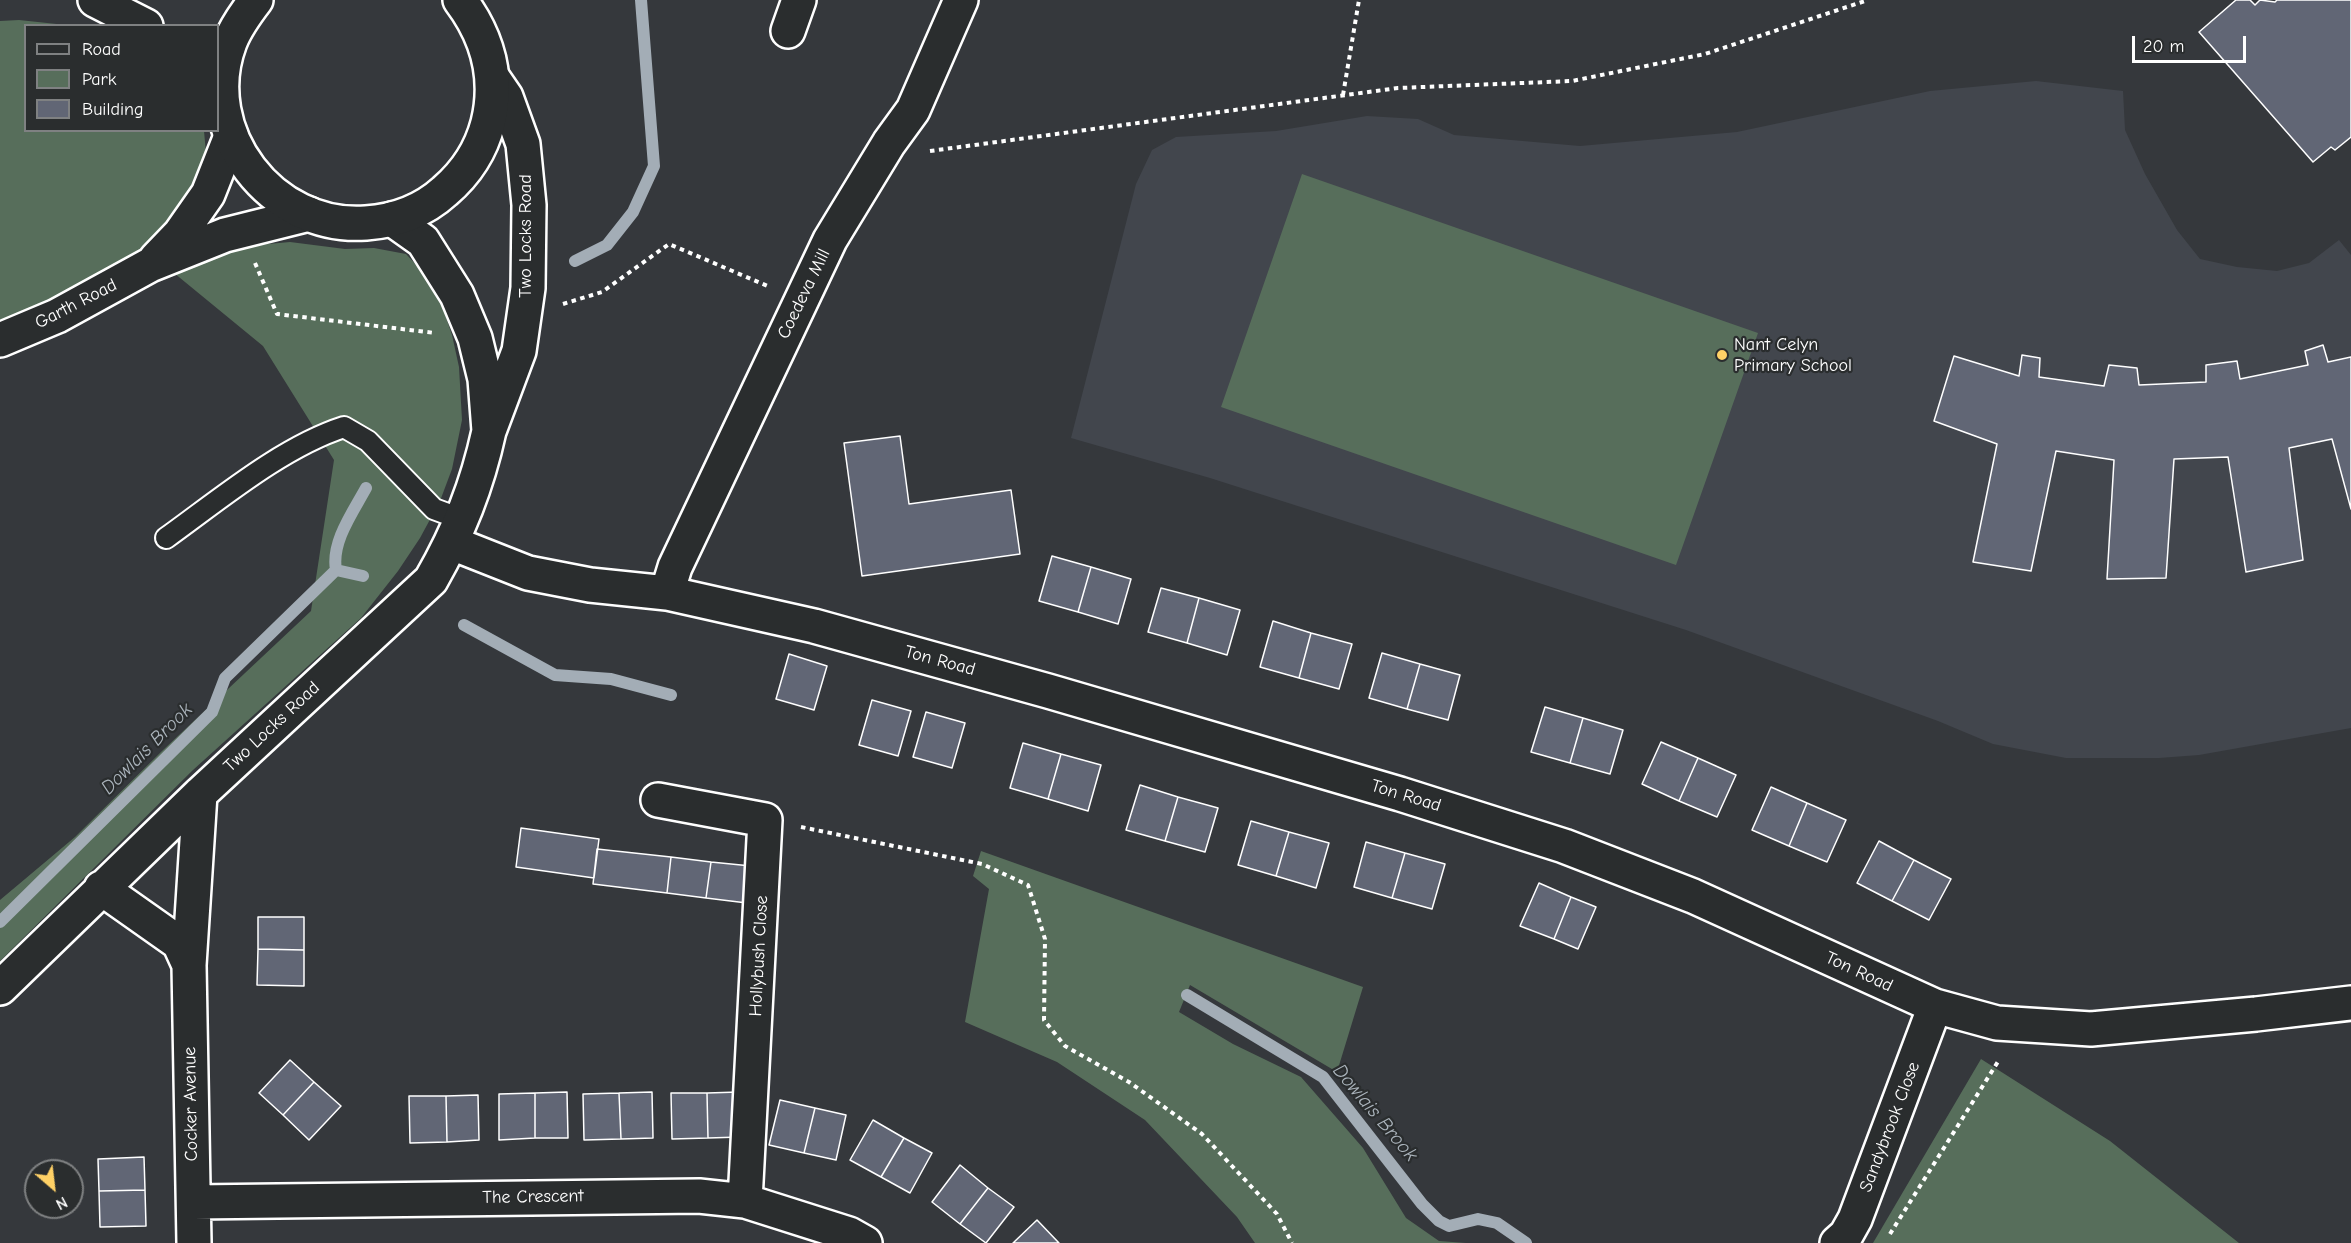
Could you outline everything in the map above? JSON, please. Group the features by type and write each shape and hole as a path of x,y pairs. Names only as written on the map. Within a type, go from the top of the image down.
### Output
{"street":[{"path":"95,0 142,24"},
{"path":"256,0 242,18 230,43 220,96 238,153 254,176 275,196 299,211 326,220 354,224 382,222 409,214 434,201 456,182 473,160 485,134 492,106 493,78 484,41 477,24 460,0"},
{"path":"788,31 799,0"},
{"name":"Coedeva Mill","path":"667,593 675,567 830,240 889,143 913,110 955,2"},
{"name":"Two Locks Road","path":"0,988 200,794 431,579 457,531 480,474 489,431 519,351 528,288 530,205 524,144 506,97 493,78"},
{"name":"Garth Road","path":"150,265 180,234 208,194 231,136"},
{"name":"Garth Road","path":"0,340 57,316 150,265 225,235 241,233 309,214"},
{"name":"Two Locks Road","path":"392,219 423,241 457,295 475,338 484,379 489,431"},
{"name":"Ton Road","path":"457,531 528,573 590,585 667,593 814,626 1048,691 1400,794 1564,846 1703,900 1935,1006 1996,1023 2091,1029 2351,1003"},
{"name":"Cocker Avenue","path":"194,1243 189,965 200,794"},
{"path":"658,800 765,820"},
{"name":"Hollybush Close","path":"746,1201 765,820"},
{"name":"Cocker Avenue","path":"101,888 179,943 189,965"},
{"name":"Sandybrook Close","path":"1837,1243 1855,1219 1935,1006"},
{"name":"The Crescent","path":"194,1202 687,1196 746,1201 849,1234 865,1243"}],"lane":[{"path":"166,538 260,471 323,434 344,427 368,441 457,531"}],"path":[{"path":"1343,95 1359,0"},
{"path":"889,143 917,152 1398,88 1572,81 1705,54 1868,0"},
{"path":"241,233 277,314 475,338"},
{"path":"525,312 602,292 669,244 801,300"},
{"path":"765,820 982,864 1028,885 1045,939 1044,1020 1065,1046 1129,1082 1202,1134 1277,1214 1292,1243"},
{"path":"1889,1237 2020,1024"}],"shaded area":[{"name":"Nant Celyn Primary School","path":"2036,81 2123,91 2125,130 2145,174 2177,230 2200,259 2237,267 2277,271 2309,263 2339,240 2351,255 2351,728 2199,755 2159,758 2066,758 1993,744 1938,721 1686,630 1210,478 1071,438 1136,184 1152,150 1176,137 1276,131 1367,116 1418,119 1454,135 1580,146 1737,132 1930,91"}],"green space":[{"path":"19,20 57,24 24,24 24,132 204,132 206,153 175,219 141,259 0,330 0,21"},
{"path":"1302,174 1758,333 1676,565 1221,407"},
{"path":"290,242 345,249 374,248 406,254 423,272 440,299 452,335 459,367 462,420 452,469 440,501 420,538 398,571 361,618 193,770 0,961 0,900 75,837 162,751 311,611 334,460 263,346 174,273 235,247"},
{"path":"981,851 1363,987 1337,1072 1190,985 1179,1012 1233,1044 1301,1077 1363,1148 1406,1218 1439,1241 1466,1243 1255,1243 1237,1217 1145,1120 1057,1062 965,1022 989,889 973,876"},
{"path":"1981,1059 2110,1141 2239,1243 1873,1243"}],"building":[{"path":"2236,0 2250,0 2255,5 2260,0 2275,2 2277,0 2351,0 2351,137 2335,150 2331,147 2313,162 2199,32"},
{"path":"2323,345 2328,362 2351,357 2351,509 2332,439 2289,448 2303,560 2246,572 2228,457 2174,459 2166,578 2107,579 2114,460 2056,451 2031,571 1973,562 1997,444 1934,421 1954,356 2019,376 2022,355 2040,358 2039,377 2104,386 2109,365 2137,368 2139,385 2206,382 2206,365 2237,361 2240,379 2308,365 2305,351"},
{"path":"900,436 909,504 1011,490 1020,554 862,576 844,443"},
{"path":"1052,556 1091,567 1078,612 1039,601"},
{"path":"1091,567 1131,579 1118,624 1078,612"},
{"path":"1161,588 1199,598 1187,643 1148,632"},
{"path":"1199,598 1240,610 1227,655 1187,643"},
{"path":"1273,621 1311,633 1299,678 1260,667"},
{"path":"1311,633 1352,644 1339,689 1299,678"},
{"path":"1382,653 1420,664 1407,709 1369,698"},
{"path":"789,654 827,666 814,710 776,699"},
{"path":"1420,664 1460,675 1448,720 1407,709"},
{"path":"872,700 911,711 898,756 859,745"},
{"path":"1545,707 1583,718 1570,763 1531,752"},
{"path":"926,712 965,723 952,768 913,757"},
{"path":"1583,718 1623,730 1610,774 1570,763"},
{"path":"1661,742 1698,758 1679,801 1642,784"},
{"path":"1023,743 1061,754 1048,799 1010,788"},
{"path":"1061,754 1101,765 1088,811 1048,799"},
{"path":"1698,758 1736,775 1717,817 1679,801"},
{"path":"1140,785 1178,797 1165,841 1126,830"},
{"path":"1771,787 1807,803 1789,846 1752,830"},
{"path":"1178,797 1218,808 1205,852 1165,841"},
{"path":"1807,803 1846,820 1827,862 1789,846"},
{"path":"1251,821 1289,832 1276,876 1238,865"},
{"path":"521,828 599,839 594,878 516,867"},
{"path":"1289,832 1329,843 1316,888 1276,876"},
{"path":"1879,841 1914,860 1892,901 1857,883"},
{"path":"1366,842 1405,853 1392,898 1354,887"},
{"path":"597,849 671,857 667,893 593,884"},
{"path":"1405,853 1445,864 1432,909 1392,898"},
{"path":"671,857 711,862 706,898 667,893"},
{"path":"1914,860 1951,879 1929,920 1892,901"},
{"path":"711,862 751,866 747,903 706,898"},
{"path":"1539,883 1571,897 1554,939 1520,926"},
{"path":"1571,897 1596,907 1578,949 1554,939"},
{"path":"258,917 304,917 304,950 258,949"},
{"path":"258,949 304,950 304,986 257,985"},
{"path":"290,1060 314,1082 283,1115 259,1093"},
{"path":"314,1082 341,1106 309,1140 283,1115"},
{"path":"567,1092 568,1138 535,1138 535,1093"},
{"path":"652,1092 653,1138 621,1139 619,1093"},
{"path":"739,1092 740,1137 708,1138 707,1093"},
{"path":"535,1093 535,1138 499,1140 499,1094"},
{"path":"619,1093 621,1139 584,1140 583,1094"},
{"path":"671,1093 707,1093 708,1138 672,1139"},
{"path":"478,1095 479,1140 447,1142 446,1096"},
{"path":"409,1096 446,1096 447,1142 410,1143"},
{"path":"780,1100 815,1108 804,1153 769,1145"},
{"path":"815,1108 846,1115 836,1160 804,1153"},
{"path":"873,1120 904,1138 881,1177 850,1160"},
{"path":"904,1138 932,1153 910,1193 881,1177"},
{"path":"144,1157 145,1190 99,1191 98,1159"},
{"path":"960,1165 988,1188 960,1224 932,1202"},
{"path":"988,1188 1014,1207 986,1243 960,1224"},
{"path":"145,1190 146,1226 100,1227 99,1191"},
{"path":"1037,1220 1059,1243 1013,1243"}],"waterway":[{"path":"575,261 607,245 633,212 654,166 641,0"},
{"name":"Dowlais Brook","path":"0,922 212,712 225,678 336,570 335,559 340,538 366,488"},
{"name":"Dowlais Brook","path":"336,570 363,576"},
{"name":"Dowlais Brook","path":"464,625 555,675 611,679 671,695"},
{"name":"Dowlais Brook","path":"1187,995 1323,1077 1422,1204 1439,1221 1449,1226 1478,1219 1497,1223 1526,1243"}],"place":[{"name":"Nant Celyn Primary School","path":"1722,355"}]}
